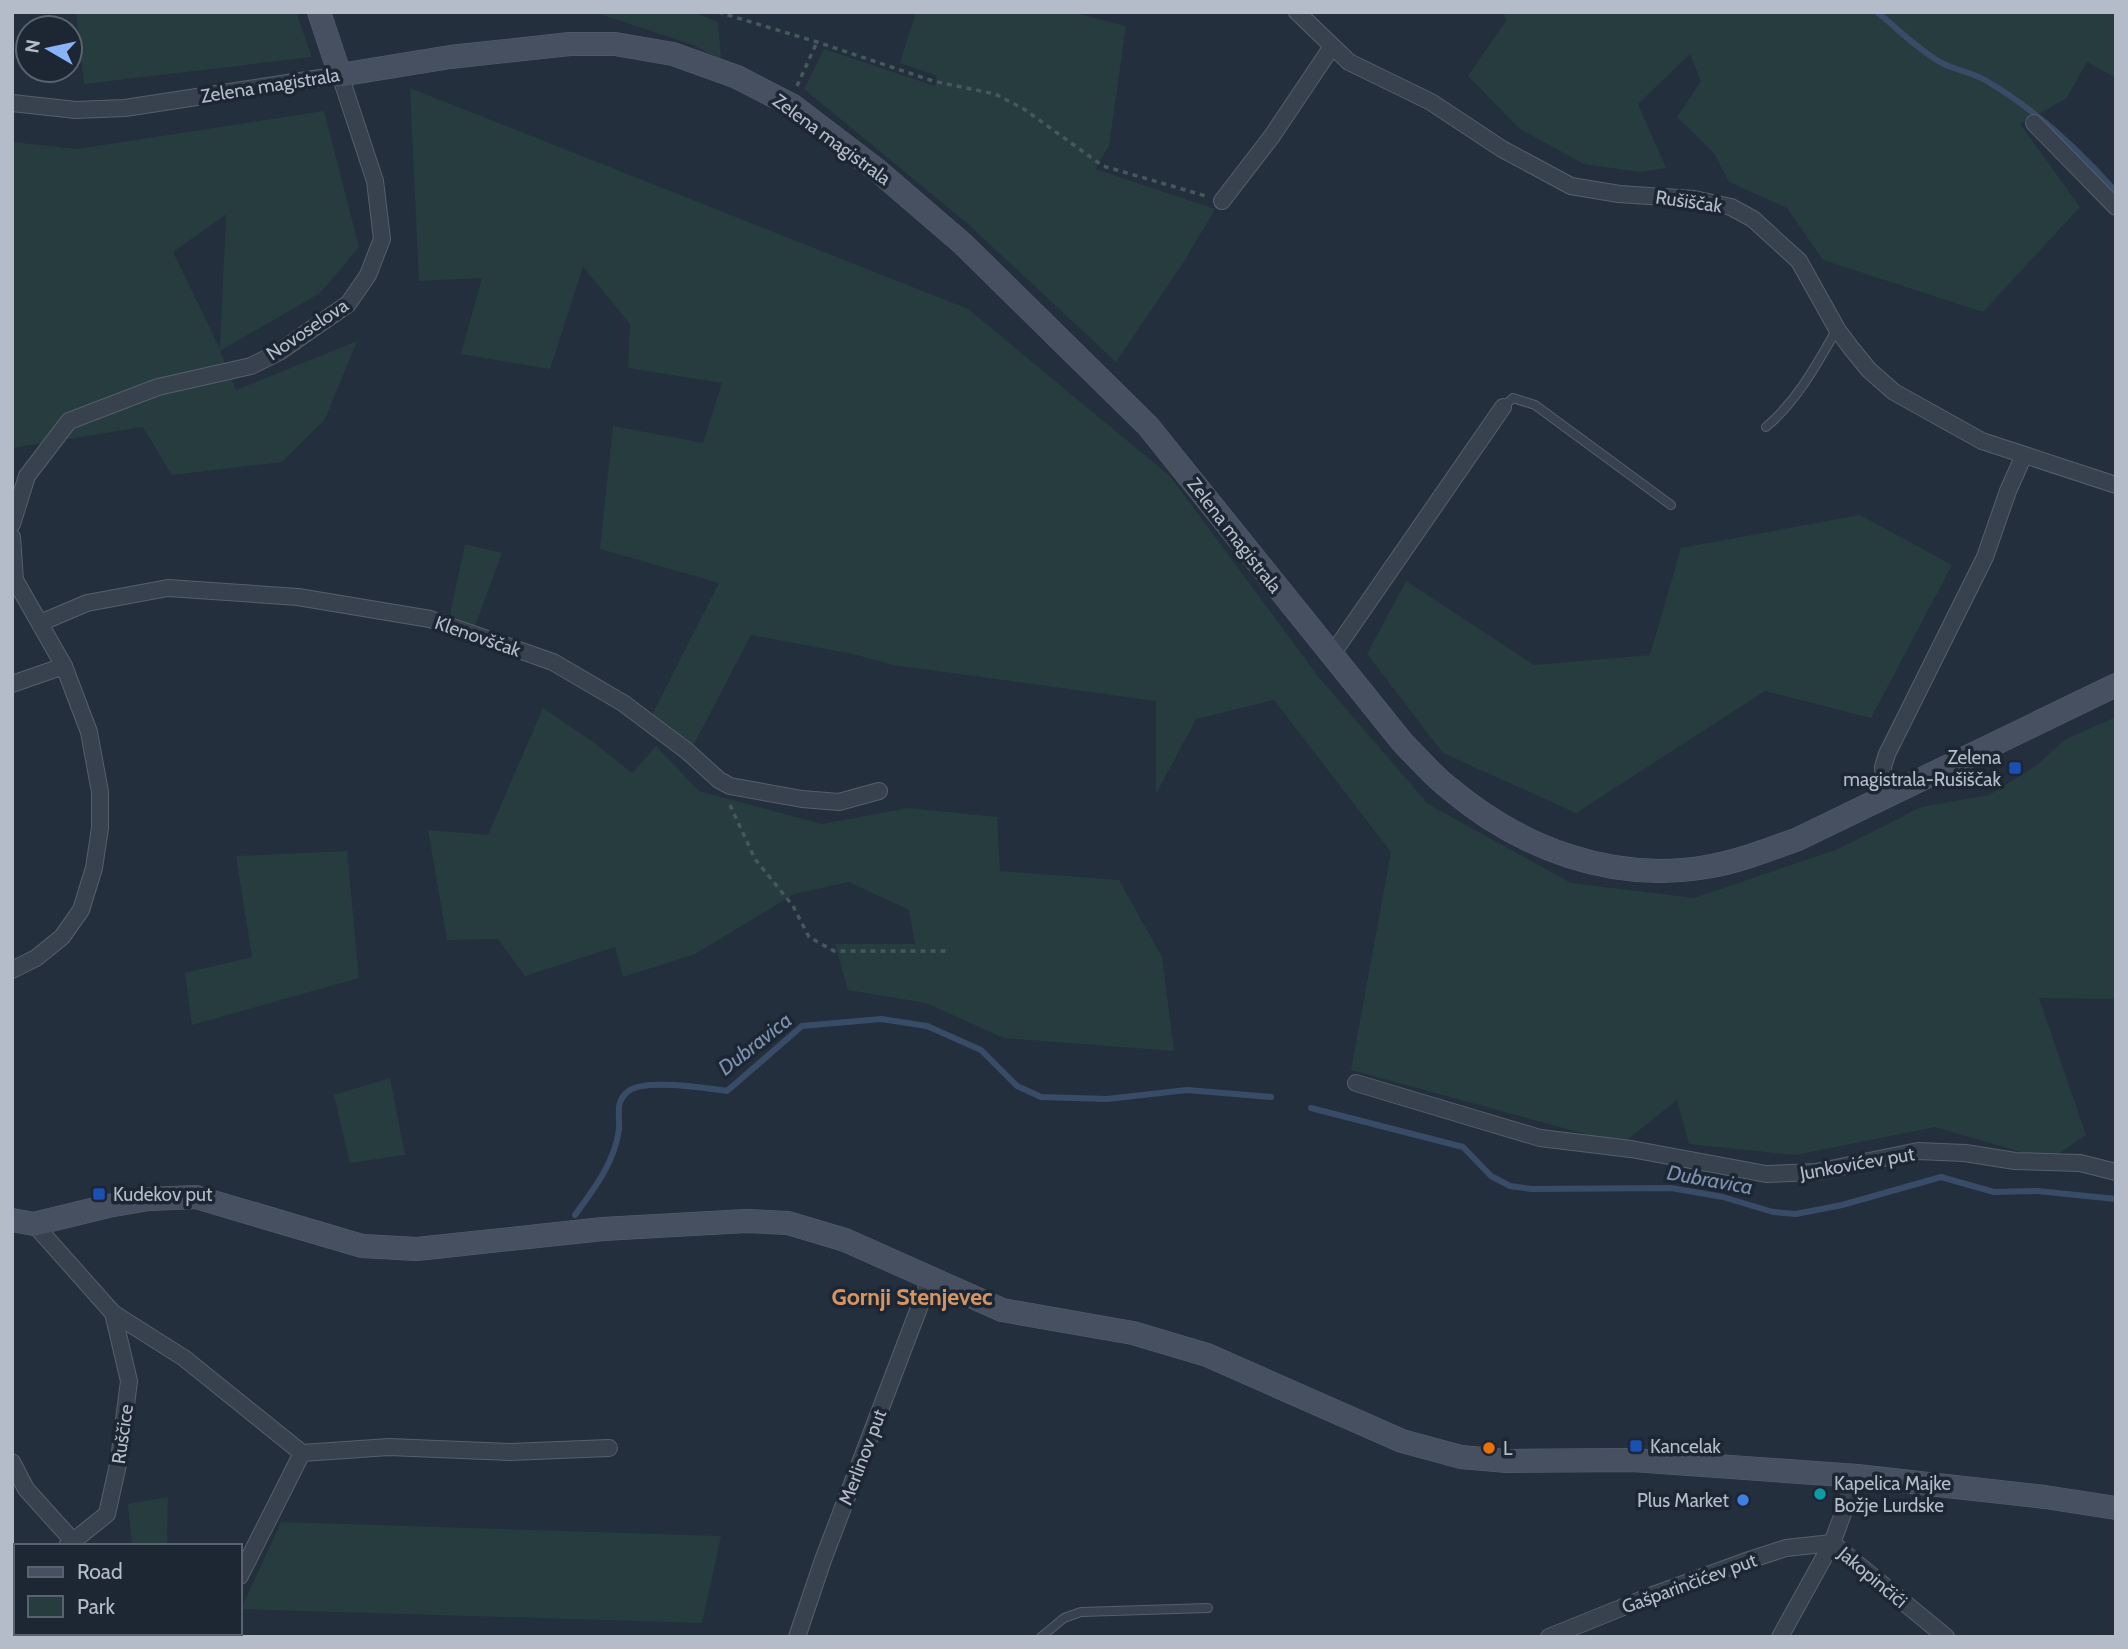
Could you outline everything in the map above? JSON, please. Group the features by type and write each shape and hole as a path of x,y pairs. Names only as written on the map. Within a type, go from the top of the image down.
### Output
{"street":[{"path":"318,12 340,75"},
{"name":"Rušiščak","path":"1297,12 1331,48 1349,62 1432,102 1502,149 1571,186 1619,194 1694,199 1731,207 1753,219 1799,261 1837,329 1869,370 1894,392 1982,441 2116,485"},
{"name":"Zelena magistrala","path":"12,103 76,110 125,108 450,57 557,45 615,44 673,54 737,77 789,104 877,170 963,244 1148,426 1331,656 1403,743 1446,787 1475,809 1536,845 1599,866 1662,872 1706,867 1750,856 1798,839 2116,685"},
{"path":"1222,201 1272,136 1331,48"},
{"name":"Novoselova","path":"12,524 27,476 69,421 158,387 251,366 279,352 348,304 368,275 382,239 375,181 340,75"},
{"path":"2034,124 2116,207"},
{"path":"1331,656 1503,407"},
{"path":"1885,797 1883,766 1887,754 1958,616 1985,557 2024,455"},
{"path":"12,537 15,580 64,666 89,732 100,792 100,828 94,869 82,910 62,937 36,958 12,970"},
{"name":"Klenovščak","path":"40,623 87,603 167,588 298,597 430,619 553,662 623,703 730,786 839,802 879,791"},
{"path":"12,684 64,666"},
{"name":"Junkovićev put","path":"1356,1083 1540,1138 1631,1149 1766,1174 1816,1172 1918,1151 1965,1153 2015,1161 2080,1163 2116,1172"},
{"path":"23,1222 135,1201 196,1197 362,1246 417,1249 603,1229 769,1221 807,1227 845,1240 1002,1310 1123,1331 1174,1344 1232,1365 1402,1441 1461,1457 1507,1461 1633,1460 1857,1476 2045,1497 2116,1508"},
{"path":"23,1222 113,1313 184,1358 302,1453 389,1447 510,1452 609,1448"},
{"name":"Merlinov put","path":"797,1637 823,1560 930,1279"},
{"name":"Ruščice","path":"12,1462 26,1489 70,1543 107,1514 119,1460 129,1381 113,1313"},
{"path":"242,1572 302,1453"},
{"path":"1780,1637 1832,1543 1857,1476"},
{"name":"Gašparinčićev put","path":"1549,1637 1749,1560 1786,1548 1832,1543"},
{"name":"Jakopinčići","path":"1832,1543 1946,1637"}],"lane":[{"path":"1766,427 1779,416 1799,391 1837,329"},
{"path":"1503,407 1513,398 1535,405 1671,505"},
{"path":"1041,1637 1064,1618 1081,1612 1208,1608"}],"path":[{"path":"718,12 933,81 995,94 1024,109 1103,166 1192,192"},
{"path":"789,104 817,42"},
{"path":"719,780 755,859 793,906 809,937 834,951 946,951"}],"green space":[{"path":"296,12 312,57 84,84 84,14 76,14"},
{"path":"594,12 693,12 718,22 721,59 690,44"},
{"path":"916,12 1071,12 1126,26 1109,146 1095,169 1215,209 1185,260 1116,362 968,224 804,89 824,49 935,86 937,76 900,63"},
{"path":"1504,12 2116,12 2116,78 2087,62 2066,99 2020,124 2080,207 1983,312 1823,260 1787,208 1729,182 1714,153 1677,117 1701,81 1690,54 1638,104 1666,168 1640,172 1584,164 1520,129 1468,76 1506,21"},
{"path":"410,88 968,309 1170,476 1317,675 1428,804 1571,883 1694,898 1838,849 1921,807 1989,795 2036,766 2064,740 2116,717 2116,999 2039,998 2086,1135 2049,1160 1935,1127 1795,1155 1689,1144 1677,1100 1622,1144 1351,1070 1391,852 1274,700 1196,719 1156,794 1156,701 893,665 853,654 751,635 693,746 651,717 719,583 600,549 613,426 703,443 722,383 628,368 630,324 583,267 550,369 461,354 482,278 419,281"},
{"path":"324,111 359,247 320,293 220,351 236,390 357,341 325,419 282,462 172,475 143,427 12,448 12,142 77,149","holes":["226,216 220,349 173,252"]},
{"path":"1860,515 1952,565 1871,718 1765,691 1576,813 1443,753 1367,654 1406,581 1534,665 1650,655 1681,548"},
{"path":"465,544 502,553 475,626 450,615"},
{"path":"543,708 632,773 656,746 699,791 822,824 908,808 997,817 1000,871 1119,880 1162,957 1174,1051 1004,1038 926,1003 848,990 835,944 915,944 909,910 849,882 794,894 695,954 623,977 615,947 525,976 498,939 447,940 428,830 488,835"},
{"path":"347,851 359,978 192,1025 185,973 252,957 236,856"},
{"path":"390,1078 405,1155 350,1163 334,1095"},
{"path":"168,1497 167,1544 132,1544 128,1504"},
{"path":"281,1522 721,1536 702,1623 242,1609"}],"waterway":[{"path":"1877,12 1931,57 1985,80 2021,104 2071,145 2116,192"},
{"name":"Dubravica","path":"575,1215 603,1175 613,1153 619,1129 620,1103 625,1094 638,1087 650,1085 727,1091 802,1026 881,1019 927,1026 981,1050 1017,1086 1041,1097 1107,1099 1187,1090 1271,1097"},
{"name":"Dubravica","path":"1311,1108 1463,1147 1491,1176 1510,1186 1532,1189 1671,1188 1723,1197 1773,1212 1796,1214 1842,1205 1941,1177 1994,1192 2037,1191 2116,1199"}],"place":[{"name":"Zelena magistrala-Rušiščak","path":"2015,768"},
{"name":"Kudekov put","path":"99,1194"},
{"name":"Kancelak","path":"1636,1446"},
{"name":"L","path":"1489,1448"},
{"name":"Kapelica Majke Božje Lurdske","path":"1820,1494"},
{"name":"Plus Market","path":"1743,1500"}],"district":[{"name":"Gornji Stenjevec","path":"912,1297"}]}
